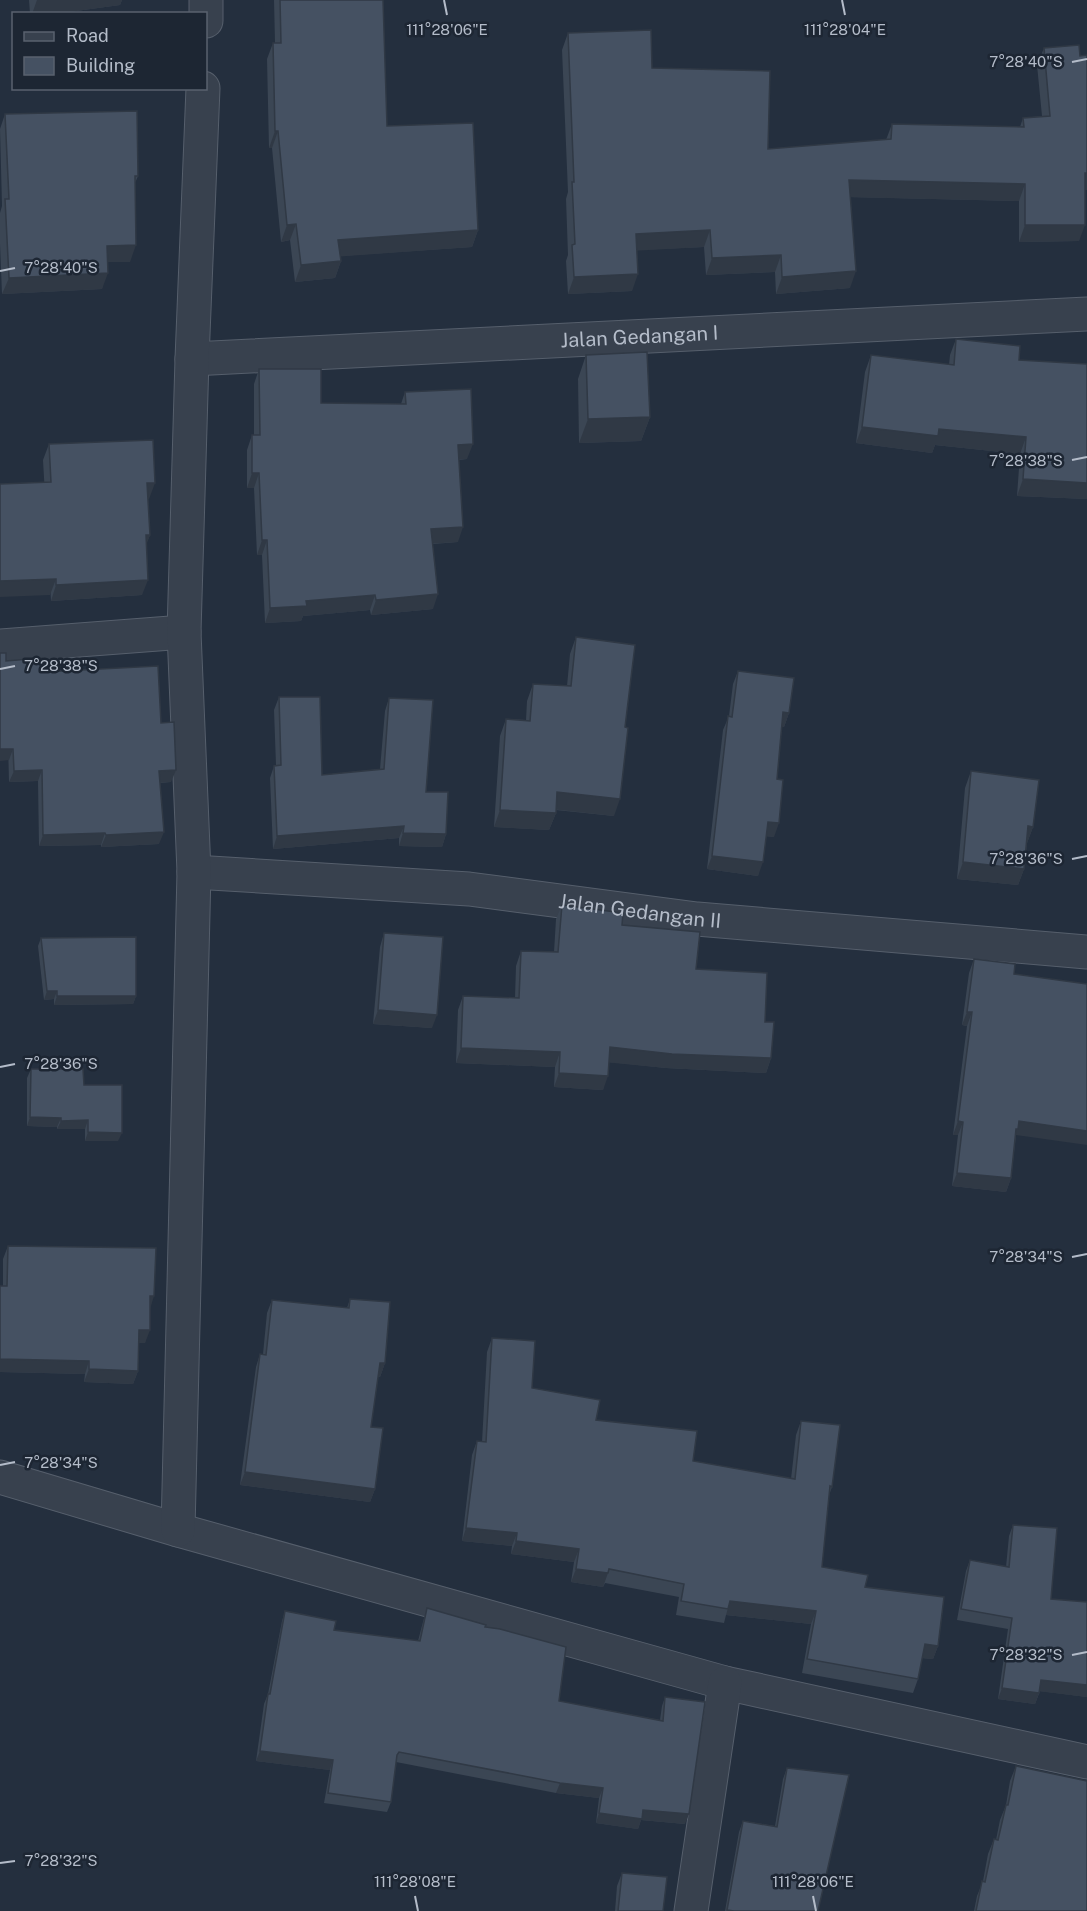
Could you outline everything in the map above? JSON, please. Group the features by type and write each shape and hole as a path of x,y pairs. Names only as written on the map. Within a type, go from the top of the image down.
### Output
{"street":[{"path":"178,1530 194,872 184,632 203,90"},
{"name":"Jalan Gedangan I","path":"192,358 1087,314"},
{"path":"0,646 184,632"},
{"name":"Jalan Gedangan II","path":"194,872 469,890 697,919 1087,952"},
{"path":"0,1477 178,1530 725,1683 1087,1762"},
{"path":"691,1911 725,1683"}],"building":[{"path":"280,0 383,0 387,126 473,123 478,230 338,240 341,261 301,265 296,224 287,225 278,131 275,131 273,43 281,43"},
{"path":"651,30 652,68 770,71 768,149 891,139 892,124 1024,127 1023,118 1050,116 1044,48 1079,45 1080,56 1087,55 1085,225 1025,225 1025,184 849,180 856,271 782,277 781,255 712,258 710,230 636,234 638,274 574,277 572,182 574,182 568,33"},
{"path":"137,111 136,245 107,246 108,273 9,278 5,199 9,199 5,114"},
{"path":"956,339 1020,346 1019,360 1087,364 1087,483 1023,479 1026,437 939,429 938,436 862,427 871,355 954,365"},
{"path":"647,352 650,417 588,419 586,355"},
{"path":"259,369 321,369 321,403 406,404 405,392 471,389 473,444 458,445 463,527 431,529 438,594 376,600 375,595 306,601 307,606 270,608 267,540 262,540 259,473 252,473 252,435 260,435"},
{"path":"153,440 155,483 147,483 150,535 146,535 148,580 56,585 56,579 0,581 0,484 51,482 49,444"},
{"path":"576,637 635,645 625,727 628,728 620,799 557,792 556,813 500,810 506,719 530,721 533,684 571,686"},
{"path":"0,653 6,653 6,661 42,658 43,672 158,666 161,723 174,722 176,770 159,771 164,832 43,835 42,770 14,771 13,749 0,749"},
{"path":"738,671 794,678 789,713 783,712 777,779 783,780 779,823 768,822 763,862 712,856 728,716 732,717"},
{"path":"279,697 320,697 322,775 384,769 389,698 433,700 426,792 448,792 446,834 403,833 404,826 277,836 274,766 281,765"},
{"path":"971,771 1039,780 1033,827 1028,826 1024,869 963,862"},
{"path":"562,905 623,913 622,925 700,932 696,969 767,973 765,1022 774,1022 771,1058 672,1054 610,1047 608,1076 559,1073 560,1052 461,1048 463,996 519,998 521,951 558,952"},
{"path":"384,933 443,937 437,1015 378,1010"},
{"path":"136,937 136,996 57,996 57,991 47,991 41,938"},
{"path":"974,959 1015,964 1014,974 1087,984 1087,1131 1019,1121 1018,1129 1016,1129 1011,1178 957,1173 963,1122 958,1121 972,1012 967,1012"},
{"path":"31,1069 83,1069 84,1085 122,1085 122,1133 88,1132 88,1120 61,1121 61,1118 30,1117"},
{"path":"8,1246 156,1248 154,1296 150,1296 150,1330 139,1330 138,1371 89,1369 89,1361 0,1359 0,1286 7,1286"},
{"path":"350,1299 390,1302 385,1363 380,1363 371,1427 383,1428 375,1489 245,1472 260,1354 266,1355 272,1300 349,1308"},
{"path":"492,1338 535,1341 532,1388 600,1400 596,1420 697,1431 693,1461 795,1479 801,1421 840,1425 832,1487 830,1486 822,1567 868,1575 865,1587 944,1597 938,1646 925,1644 918,1679 807,1659 816,1611 730,1601 728,1609 681,1601 684,1584 609,1569 608,1573 576,1569 579,1549 516,1541 517,1533 466,1528 477,1441 486,1442"},
{"path":"1013,1525 1057,1528 1051,1599 1087,1602 1087,1685 1041,1680 1039,1693 1002,1688 1012,1618 961,1609 970,1560 1009,1567"},
{"path":"427,1608 486,1625 485,1627 566,1647 559,1701 663,1721 665,1697 705,1702 689,1814 643,1810 642,1819 599,1813 603,1788 560,1783 399,1752 391,1802 328,1793 333,1760 260,1751 268,1694 270,1694 285,1611 336,1621 334,1630 420,1641"},
{"path":"1016,1766 1087,1781 1087,1911 976,1911 994,1839 998,1840 1006,1805 1008,1805"},
{"path":"787,1768 849,1775 818,1911 727,1910 743,1821 777,1827"},
{"path":"622,1873 667,1877 663,1911 618,1911"}]}
